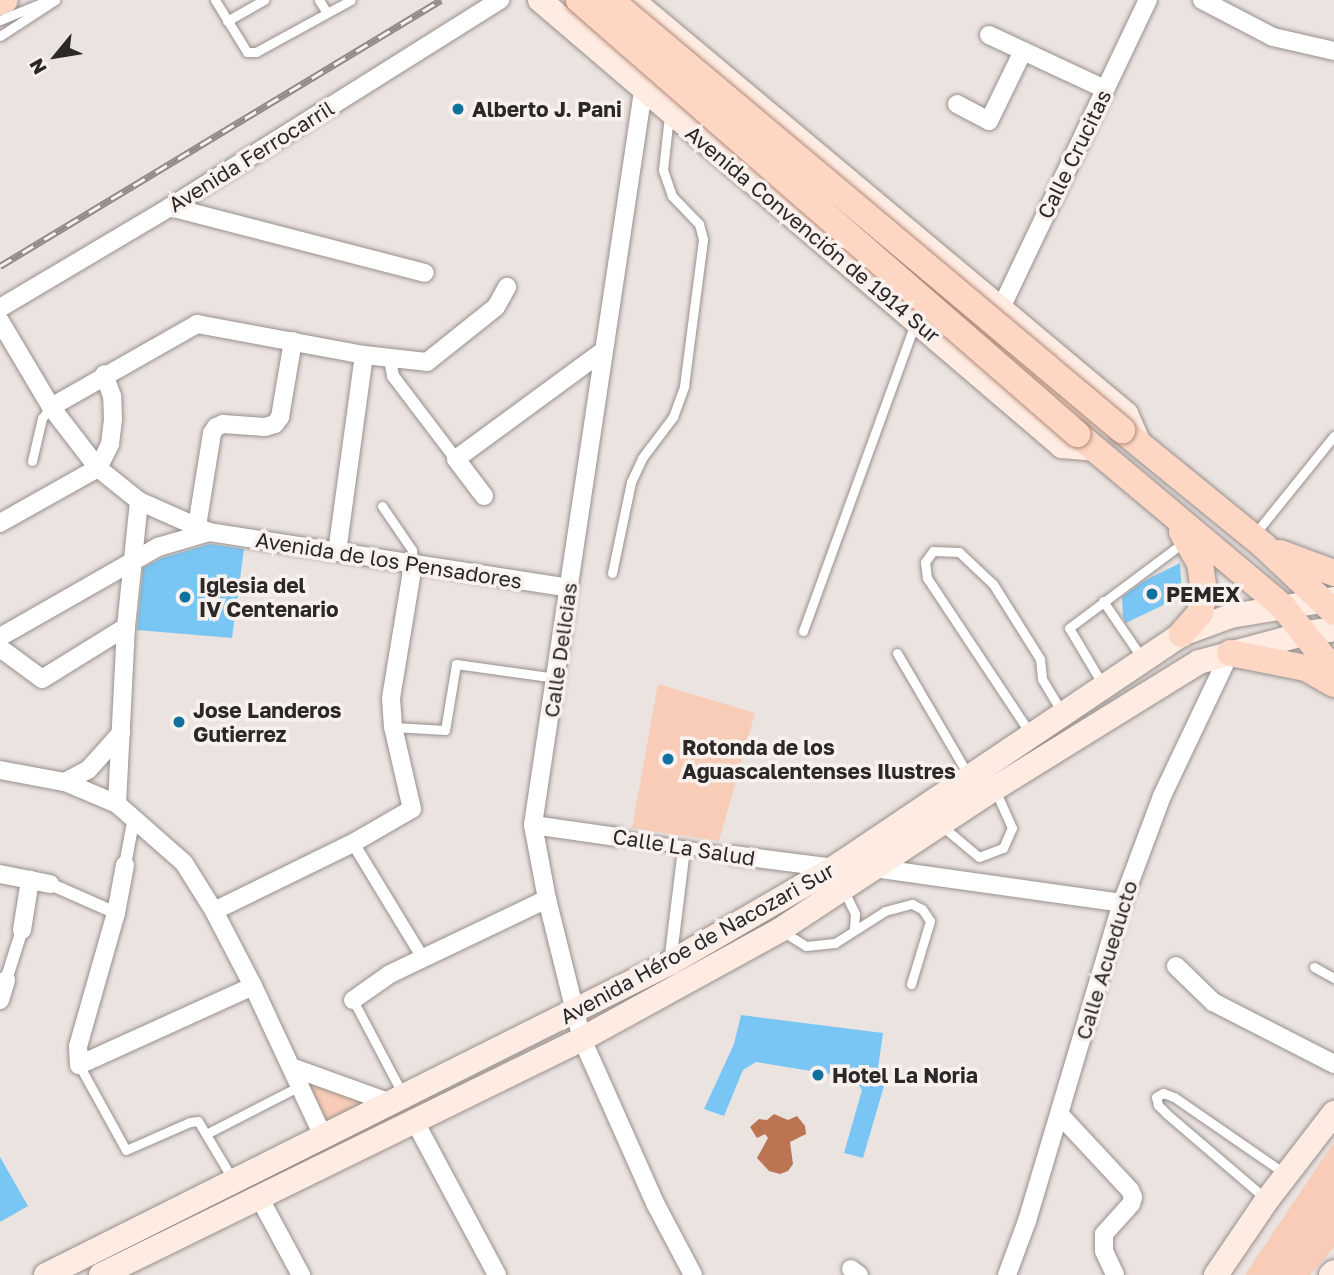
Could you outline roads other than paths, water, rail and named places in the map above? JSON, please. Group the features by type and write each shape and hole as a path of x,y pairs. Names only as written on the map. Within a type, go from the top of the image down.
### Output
{"main road":[{"path":"0,2 5,0"},
{"name":"Avenida Convención de 1914 Sur","path":"540,0 1062,446 1086,442"},
{"name":"Avenida Convención de 1914 Sur","path":"579,0 1170,512 1190,536"},
{"path":"589,43 587,22 597,6 608,0 1331,604"},
{"path":"632,0 658,10 1126,414 1131,437"},
{"path":"1190,536 1283,607 1307,633 1334,671"},
{"path":"1182,634 1200,613 1204,590 1200,563 1190,536"},
{"path":"1258,542 1334,573"},
{"name":"Avenida Héroe de Nacozari Sur","path":"101,1275 582,1038 780,930 838,878 970,777 1182,634 1231,616 1283,607 1331,604"},
{"name":"Avenida Héroe de Nacozari Sur","path":"46,1275 574,1013 838,878 874,868 994,789 1199,662 1307,633 1334,629"},
{"path":"1230,653 1306,668 1334,684"},
{"path":"1216,1275 1267,1200 1334,1112"}],"street":[{"name":"Avenida Ferrocarril","path":"0,308 170,207 499,0"},
{"name":"Calle Crucitas","path":"1001,308 1148,0"},
{"path":"1202,0 1273,37 1334,51"},
{"name":"Calle Delicias","path":"658,10 643,88 533,825 547,899 582,1038 656,1205 693,1275"},
{"path":"989,35 1105,89"},
{"path":"957,104 989,121 1023,51"},
{"path":"170,207 425,273"},
{"path":"51,407 104,374 197,324 363,355 427,362 496,307 508,286"},
{"name":"Avenida de los Pensadores","path":"0,321 51,407 98,468 139,501 203,529 412,565 569,588"},
{"path":"203,529 212,433 216,426 223,424 265,427 275,424 280,417 293,341"},
{"path":"456,459 603,351"},
{"path":"337,552 363,355"},
{"path":"390,359 393,376 484,496"},
{"path":"0,523 98,468 110,444 113,419 113,396 104,374"},
{"path":"117,804 126,627 139,501"},
{"name":"Avenida de los Pensadores","path":"0,637 158,547 203,529"},
{"path":"214,911 353,843 412,808 393,727 391,698 412,565"},
{"path":"0,648 42,679 126,627"},
{"name":"Calle Acueducto","path":"1007,1275 1060,1115 1122,903 1162,796 1230,653"},
{"path":"65,782 88,770 121,733"},
{"path":"0,770 65,782 117,804 184,863 214,911 253,986 324,1138"},
{"path":"134,817 116,913 78,1046 79,1065 253,986"},
{"name":"Calle La Salud","path":"533,825 733,855 838,878"},
{"path":"353,843 423,958"},
{"path":"670,963 684,849"},
{"path":"874,868 1122,903"},
{"path":"0,874 50,884 116,913"},
{"path":"0,1000 22,930 30,880"},
{"path":"353,1000 390,974 547,899"},
{"path":"1176,966 1213,1002 1334,1064"},
{"path":"291,1067 397,1100"},
{"path":"1060,1115 1130,1190 1133,1197 1131,1204 1104,1234 1104,1251 1115,1275"},
{"path":"414,1120 497,1275"},
{"path":"259,1197 302,1275"}],"lane":[{"path":"0,20 49,0"},
{"path":"0,36 55,0"},
{"path":"215,0 247,52 256,51 351,0"},
{"path":"227,21 264,0"},
{"path":"319,0 327,13"},
{"path":"612,573 631,482 642,458 673,417 684,386 703,239 699,224 672,196 663,170 669,111"},
{"path":"803,631 916,321"},
{"path":"32,461 42,418 51,407"},
{"path":"1258,542 1334,436"},
{"path":"382,506 412,550 412,565"},
{"path":"1104,687 1069,628 1190,536"},
{"path":"1032,735 927,578 925,562 933,551 958,552 993,584 1040,659 1042,679 1063,714"},
{"path":"1103,601 1143,660"},
{"path":"897,653 970,777"},
{"path":"393,727 445,730 456,664 556,678"},
{"path":"941,825 979,857 1003,849 1012,828 994,789"},
{"path":"838,878 855,914 854,929"},
{"path":"780,930 806,946 835,943 854,929 901,906 912,904 922,909 930,921 911,984"},
{"path":"1314,967 1334,978"},
{"path":"353,1000 397,1100"},
{"path":"79,1065 126,1150 190,1122 198,1122 208,1133 234,1182"},
{"path":"208,1133 300,1086"},
{"path":"1267,1200 1167,1114 1158,1105 1156,1097 1163,1093 1174,1097 1286,1174"}],"railway":[{"path":"0,266 441,0"}],"place":[{"name":"Alberto J. Pani","path":"458,109"},
{"name":"PEMEX","path":"1152,594"},
{"name":"Iglesia del IV Centenario","path":"185,597"},
{"name":"Jose Landeros Gutierrez","path":"179,722"},
{"name":"Rotonda de los Aguascalentenses Ilustres","path":"668,759"},
{"name":"Hotel La Noria","path":"818,1075"}]}
